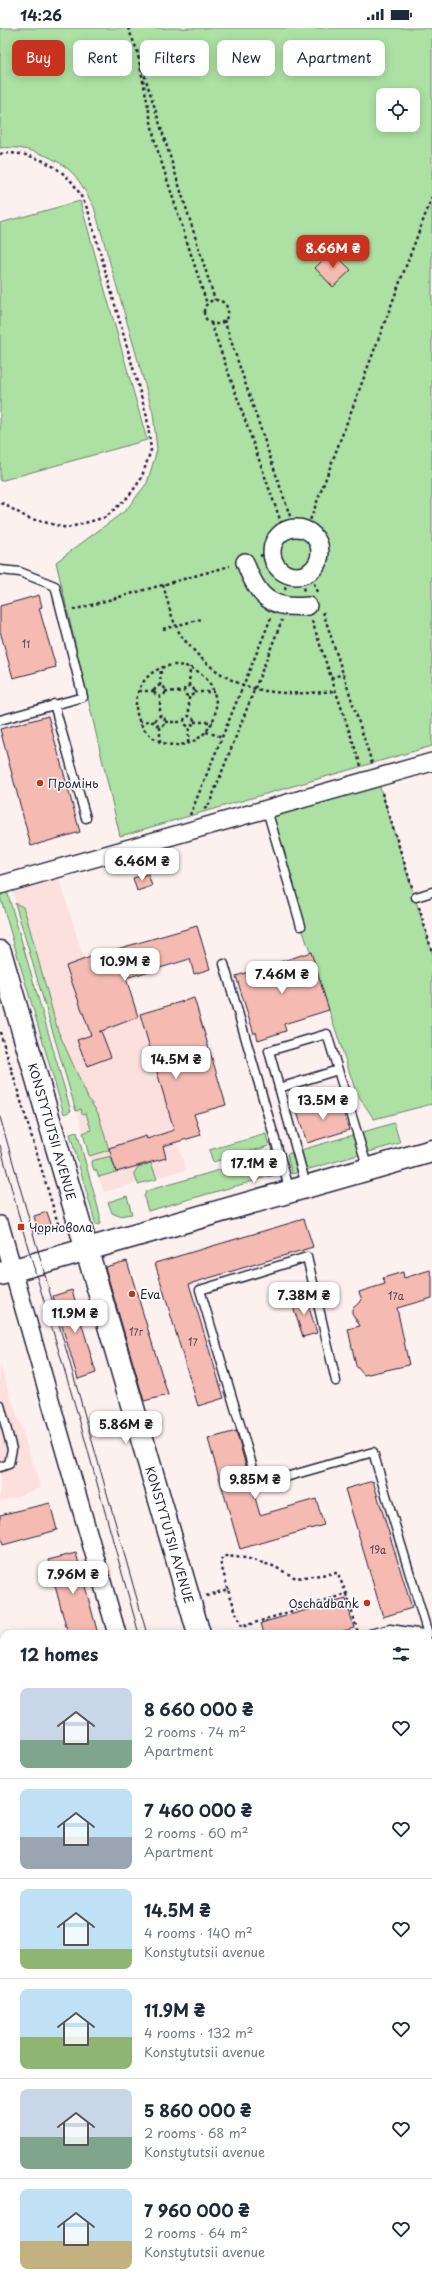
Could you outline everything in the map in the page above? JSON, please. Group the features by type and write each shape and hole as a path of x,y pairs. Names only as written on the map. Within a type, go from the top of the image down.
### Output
{"street":[{"path":"295,530 313,536 320,550 316,566 305,574 289,575 282,572 273,559 272,551 274,544 295,530"},
{"path":"245,562 255,588 264,597 282,606 316,603"},
{"path":"0,886 432,762"},
{"name":"KONSTYTUTSII AVENUE","path":"0,952 76,1251 198,1630"},
{"path":"6,1272 432,1151"},
{"path":"0,1225 6,1272 116,1630"}],"lane":[{"path":"0,570 20,572 55,586 83,697 0,720"},
{"path":"54,704 86,818"},
{"path":"267,810 301,926"},
{"path":"416,897 432,892"},
{"path":"224,964 298,1189"},
{"path":"298,1189 279,1088 269,1051 327,1034 368,1169"},
{"path":"279,1088 338,1070"},
{"path":"336,1381 307,1257 200,1290 258,1485 373,1452 427,1630"},
{"path":"0,1405 12,1448 8,1464 0,1467"},
{"path":"386,1630 397,1630"}],"path":[{"path":"128,28 137,50 216,300"},
{"path":"137,50 155,142 207,304"},
{"path":"0,154 12,152 44,161 71,181 88,210 147,417 151,450 141,479 129,496 106,517 67,528 28,518 0,502"},
{"path":"295,530 432,197"},
{"path":"211,323 216,324 224,320 228,312 224,303 216,300 207,304 204,308 204,317 211,323 295,530"},
{"path":"224,320 295,530"},
{"path":"62,614 245,562 272,551"},
{"path":"305,574 343,674 371,780"},
{"path":"305,574 316,603 335,691 416,897 432,952"},
{"path":"163,585 176,626 185,641 204,661 226,677 244,686 255,689 296,694 335,691"},
{"path":"193,816 188,820 244,686 282,606"},
{"path":"198,813 208,806 255,689 282,606"},
{"path":"163,629 202,619"},
{"path":"177,665 190,667 201,674 210,683 214,692 216,708 213,722 206,732 188,743 170,745 160,742 147,733 139,721 136,709 142,683 152,673 161,668 177,665"},
{"path":"184,692 186,687 189,686 190,667"},
{"path":"139,691 155,691 160,686 161,668"},
{"path":"331,678 343,674"},
{"path":"160,686 166,691 184,692 189,697"},
{"path":"189,686 192,687 194,692"},
{"path":"155,691 160,696 160,716 165,722"},
{"path":"160,696 166,691"},
{"path":"183,722 189,716 189,697 194,692 214,692"},
{"path":"155,722 156,718 160,716"},
{"path":"189,716 193,718 194,722"},
{"path":"139,721 155,722 160,726"},
{"path":"160,726 165,722 183,722 189,727"},
{"path":"188,743 189,727 194,722 213,722"},
{"path":"160,726 160,742"},
{"path":"206,732 223,737"},
{"path":"0,1032 76,1251"},
{"path":"347,1594 241,1628 220,1561 224,1556 231,1556 273,1566 296,1578 337,1573 347,1594 357,1630"},
{"path":"190,1602 228,1589"}],"shaded area":[{"path":"58,875 84,959 103,953 122,1018 140,1014 186,1170 104,1192 96,1170 94,1170 12,888"},
{"path":"0,1364 41,1488 0,1502"}],"green space":[{"path":"0,28 432,28 432,746 120,836 56,562 126,510 147,483 157,450 153,413 94,207 76,177 61,164 41,154 20,148 0,148"},
{"path":"80,201 147,440 0,481 0,223"},
{"path":"377,778 432,952 432,1104 374,1119 356,1092 301,925 267,810"},
{"path":"7,891 71,1111 64,1114 0,896"},
{"path":"15,903 23,907 58,1031 88,1098 98,1113 109,1150 89,1156 83,1133 91,1130 86,1113 82,1114 81,1109 76,1111"},
{"path":"394,1123 400,1143 292,1174 287,1154"},
{"path":"77,1132 100,1215 100,1224 96,1225 70,1134"},
{"path":"266,1134 269,1146 213,1162 209,1150"},
{"path":"272,1155 278,1174 148,1211 144,1197 146,1191"},
{"path":"111,1156 116,1172 99,1177 96,1170 94,1170 91,1161"},
{"path":"151,1163 157,1179 138,1184 134,1173 138,1167"},
{"path":"127,1196 132,1214 119,1216 112,1213 108,1202"}],"building":[{"path":"332,251 351,270 333,287 315,268"},
{"path":"39,595 42,607 39,608 56,667 13,678 0,631 0,606"},
{"name":"Промінь","path":"48,716 80,832 31,846 0,729"},
{"path":"148,874 152,886 137,891 133,878"},
{"path":"197,926 210,969 194,974 190,959 126,978 138,1017 101,1031 111,1057 87,1066 77,1040 91,1035 66,966 96,955"},
{"path":"311,952 329,1010 284,1024 286,1031 258,1040 256,1032 254,1034 236,976"},
{"path":"194,998 226,1105 194,1114 201,1135 163,1146 166,1158 116,1172 109,1148 146,1136 147,1139 174,1130 140,1014"},
{"path":"339,1098 349,1130 307,1143 297,1112"},
{"path":"47,1212 53,1230 39,1234 34,1216"},
{"path":"304,1219 313,1247 189,1284 224,1398 198,1406 155,1263"},
{"path":"127,1261 168,1395 144,1401 105,1267"},
{"path":"430,1270 432,1277 432,1298 397,1308 409,1365 364,1375 356,1366 348,1329 360,1326 352,1313 352,1309 362,1300 359,1292 385,1284 383,1278 403,1272 404,1278"},
{"path":"72,1290 96,1373 78,1379 53,1296"},
{"path":"305,1295 317,1333 303,1337 291,1300"},
{"path":"236,1431 260,1515 316,1499 324,1525 240,1549 208,1439"},
{"path":"373,1481 412,1608 383,1617 345,1489"},
{"path":"50,1503 57,1530 3,1545 0,1534 0,1515"},
{"path":"76,1553 97,1630 67,1630 48,1560"},
{"path":"346,1599 354,1628 347,1630 263,1630 261,1623"}],"tram line":[{"path":"0,1117 146,1630"},
{"path":"0,1145 21,1224 80,1422 138,1630"}],"place":[{"name":"Промінь","path":"40,783"},
{"name":"Чорновола","path":"21,1227"},
{"name":"Eva","path":"132,1294"},
{"name":"Oschadbank","path":"367,1603"}]}
